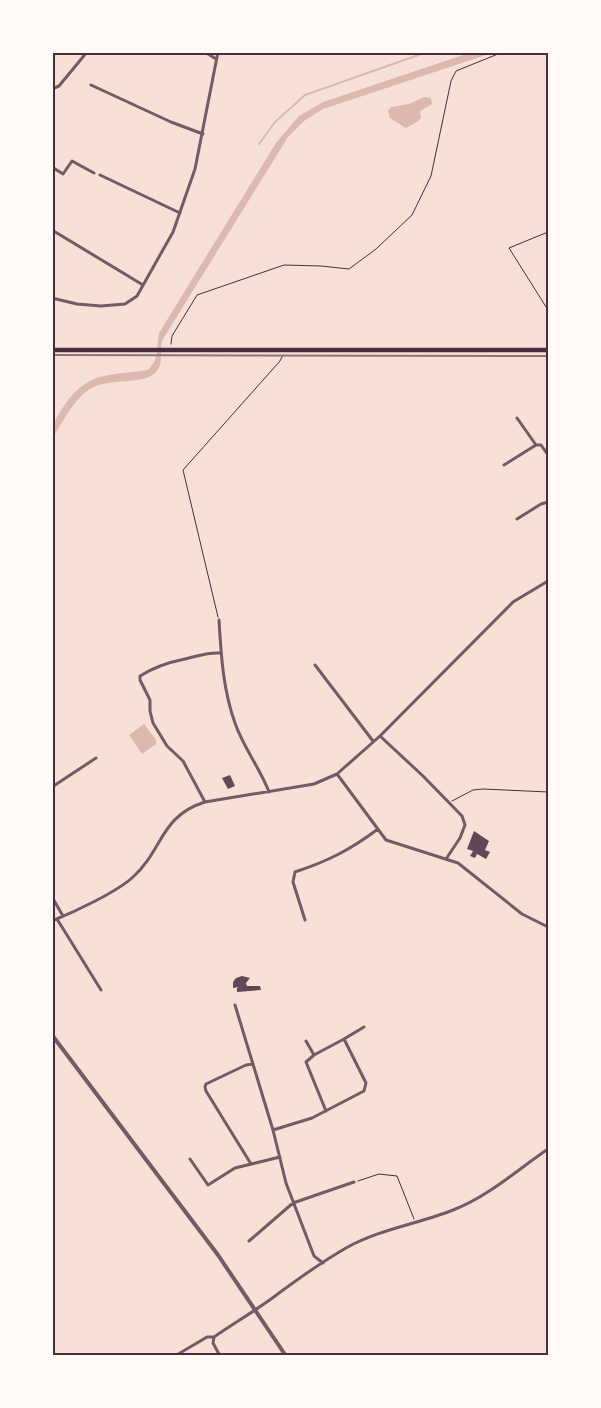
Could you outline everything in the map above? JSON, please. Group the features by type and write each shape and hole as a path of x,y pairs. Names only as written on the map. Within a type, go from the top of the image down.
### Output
{"main road":[{"path":"52,350 548,350"}],"street":[{"path":"52,89 59,86 87,52"},
{"path":"205,52 216,59"},
{"path":"52,298 77,304 101,306 125,304 137,296 173,232 195,169 218,52"},
{"path":"92,85 171,122 203,134"},
{"path":"52,167 63,174 72,161 94,173"},
{"path":"100,175 180,213"},
{"path":"52,230 143,285"},
{"path":"517,418 536,445"},
{"path":"504,465 540,444 548,455"},
{"path":"517,519 541,504 548,502"},
{"path":"52,921 122,886 134,876 149,858 172,821 192,806 205,802 314,784 337,774 380,736 512,602 548,581"},
{"path":"219,620 223,675 235,722 269,792"},
{"path":"205,802 183,761 167,746 153,723 150,700 140,680 140,676 176,659 185,659 203,653 221,653"},
{"path":"315,665 373,741"},
{"path":"380,736 462,816 465,825 460,838 446,860"},
{"path":"52,787 96,758"},
{"path":"337,774 386,840 458,863 522,914 548,928"},
{"path":"305,920 293,882 295,872 319,864 353,848 378,829"},
{"path":"52,897 63,916"},
{"path":"57,919 100,990"},
{"path":"235,1005 273,1130 286,1183 314,1256 322,1263"},
{"path":"326,1111 306,1061 364,1027"},
{"path":"52,1035 218,1255 286,1356"},
{"path":"273,1130 312,1118 362,1093 367,1085 344,1039"},
{"path":"306,1041 314,1056"},
{"path":"251,1164 205,1087 206,1084 246,1065 253,1064"},
{"path":"175,1356 207,1337 214,1337 346,1248 369,1237 452,1211 473,1202 490,1192 548,1149"},
{"path":"190,1159 208,1185 235,1168 280,1157"},
{"path":"249,1241 293,1203 354,1182"},
{"path":"214,1337 213,1343 220,1356"}],"path":[{"path":"171,349 172,336 197,295 284,265 321,266 349,270 376,249 412,215 431,176 451,80 456,71 503,52"},
{"path":"548,232 509,248 548,310"},
{"path":"219,620 183,470 280,361 283,350"},
{"path":"449,803 474,790 483,789 548,792"},
{"path":"354,1182 379,1174 397,1176 415,1222"}],"shaded area":[{"path":"469,53 492,53 323,109 304,121 288,137 163,339 161,360 156,372 143,379 107,383 90,389 74,405 53,437 54,424 57,417 73,394 82,386 91,380 101,377 148,370 152,366 157,353 159,333 276,143 299,116 323,102"},
{"path":"424,97 431,98 432,104 420,111 421,118 417,122 406,128 390,118 388,111 391,107 409,104"},
{"path":"144,724 156,740 156,744 142,754 129,735"}],"building":[{"path":"230,775 235,786 228,789 222,778"},
{"path":"474,831 489,841 485,850 490,852 486,859 477,854 475,858 470,856 473,851 467,849"},
{"path":"242,976 250,978 246,983 247,986 260,986 261,990 237,992 239,987 233,988 233,982 236,978"}],"waterway":[{"path":"259,144 275,122 305,95 427,52"}],"railway":[{"path":"52,355 548,356"}]}
